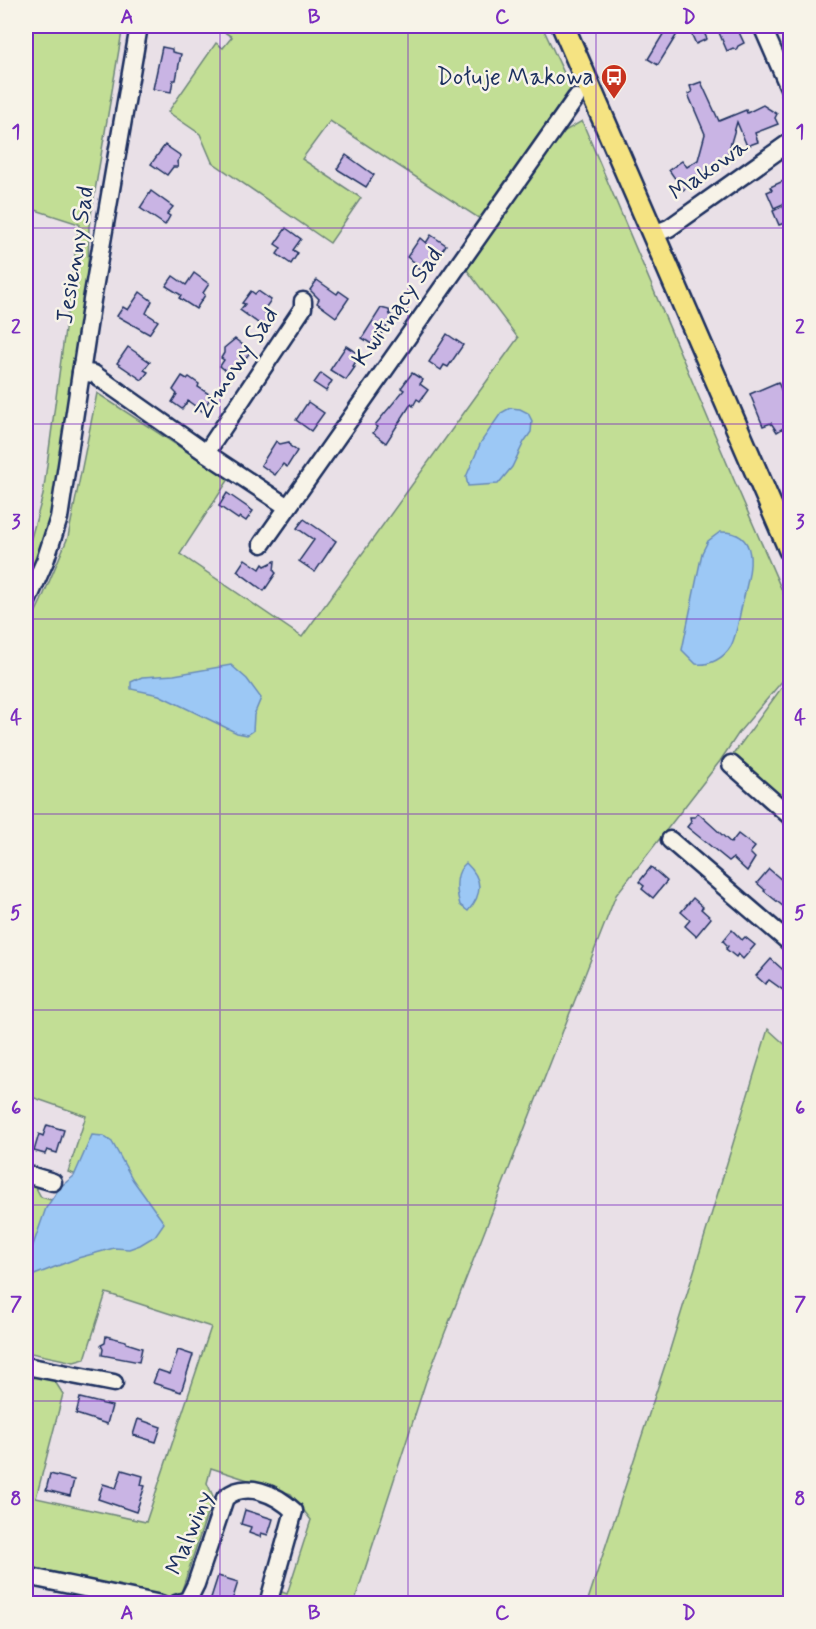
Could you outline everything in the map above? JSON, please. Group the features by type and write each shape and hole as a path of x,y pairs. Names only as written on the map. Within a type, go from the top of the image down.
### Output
{"main road":[{"path":"563,26 790,550"}],"street":[{"name":"Jesienny Sad","path":"26,604 53,540 63,492 139,26"},
{"path":"762,26 787,69 790,90"},
{"name":"Kwitnący Sad","path":"262,544 286,506 576,98"},
{"name":"Makowa","path":"654,234 669,228 790,142"},
{"name":"Zimowy Sad","path":"206,453 303,308 303,301"},
{"name":"Zimowy Sad","path":"81,372 94,374 286,506"},
{"path":"731,764 790,816"},
{"path":"670,840 790,943"},
{"path":"26,1174 53,1182"},
{"path":"26,1366 114,1383"},
{"name":"Malwiny","path":"176,1604 188,1600 196,1584 225,1498 234,1491 252,1489 266,1493 288,1505 294,1511 268,1604"},
{"name":"Malwiny","path":"26,1576 161,1604"}],"green space":[{"path":"26,26 123,26 89,226 88,265 82,314 51,512 36,561 26,572 26,556 43,495 79,224 26,207"},
{"path":"215,26 542,26 571,88 480,219 330,121 302,159 361,198 330,243 212,162 200,134 168,112 216,43 223,48 232,37"},
{"path":"582,121 790,609 790,672 740,731 720,761 616,895 426,1381 354,1603 273,1603 277,1590 287,1594 311,1520 291,1494 211,1468 207,1483 213,1496 181,1593 172,1599 26,1569 26,1375 54,1380 63,1394 36,1498 146,1522 211,1327 106,1293 85,1359 74,1362 26,1352 26,1183 35,1186 41,1197 69,1205 77,1175 68,1172 86,1116 26,1095 26,632 68,537 97,393 229,479 180,554 302,637 518,338 467,270 558,135"},
{"path":"790,676 790,807 732,756"},
{"path":"768,1029 790,1049 790,1603 587,1603 668,1356"}],"water":[{"path":"510,408 528,413 532,421 531,432 512,467 498,484 468,486 466,477 481,442 501,413"},
{"path":"720,532 734,534 743,539 748,548 750,570 731,646 716,660 706,664 696,664 682,650 702,553 708,541"},
{"path":"231,665 247,679 261,698 254,715 253,731 247,735 237,733 159,695 131,689 131,682 142,677 174,675"},
{"path":"466,863 476,875 479,887 476,899 468,911 460,905 457,888 459,872"},
{"path":"92,1135 103,1136 112,1142 133,1180 164,1223 155,1236 140,1245 129,1249 114,1248 78,1258 29,1277 31,1251 46,1208 60,1187 74,1176"}],"building":[{"path":"668,26 679,31 658,65 648,59"},
{"path":"736,26 744,43 736,50 733,48 727,51 717,28"},
{"path":"702,28 707,39 696,44 691,33"},
{"path":"162,47 181,54 171,92 153,89"},
{"path":"701,82 719,121 746,110 747,113 763,105 777,114 775,118 778,124 755,133 758,142 747,146 737,122 726,160 719,158 716,170 683,190 669,170 682,161 687,167 698,160 705,134 688,94 692,92 690,86"},
{"path":"165,145 181,156 177,162 178,167 173,167 167,175 151,164"},
{"path":"346,155 374,175 366,187 337,169"},
{"path":"790,178 790,201 774,208 767,192 772,190 770,187"},
{"path":"151,191 173,207 167,214 170,216 165,225 140,208"},
{"path":"783,206 790,221 779,225 773,211"},
{"path":"286,228 301,239 293,250 298,253 291,264 277,254 281,248 275,244"},
{"path":"431,235 446,245 426,274 415,267 417,264 407,257 420,238 426,243"},
{"path":"194,273 209,284 196,309 179,298 181,295 166,286 173,276 186,285"},
{"path":"317,280 337,294 339,291 349,298 336,317 317,303 319,299 310,290"},
{"path":"251,291 255,294 258,291 271,300 263,311 272,318 265,328 240,310"},
{"path":"140,292 152,301 146,313 158,321 149,334 117,316 123,307 128,310"},
{"path":"381,308 389,310 390,315 394,317 373,345 362,338"},
{"path":"447,334 463,345 448,367 444,365 441,370 429,362"},
{"path":"235,339 251,351 237,370 234,368 230,374 220,366 224,360 221,358 224,348"},
{"path":"346,346 360,355 346,380 330,370"},
{"path":"128,347 150,362 144,370 148,372 142,380 117,363"},
{"path":"321,373 332,381 326,391 314,383"},
{"path":"412,373 423,380 420,384 428,390 420,401 417,399 413,406 411,404 386,443 373,433 378,427 375,425 404,390 401,388"},
{"path":"182,376 187,379 189,377 199,384 198,387 212,396 202,411 188,401 182,409 172,402 177,394 173,390"},
{"path":"778,382 790,412 790,424 777,432 771,423 763,426 750,394"},
{"path":"308,402 324,413 311,431 296,420"},
{"path":"276,441 280,444 289,442 290,446 297,451 287,467 283,464 275,475 261,465"},
{"path":"227,493 253,511 246,521 240,517 238,519 219,506"},
{"path":"304,519 336,541 315,572 299,561 314,540 297,528"},
{"path":"245,559 260,569 263,564 265,566 275,561 274,571 276,573 264,591 237,571"},
{"path":"698,813 731,843 738,834 755,847 750,853 755,858 747,871 733,858 729,861 687,827 691,822 690,817 695,817"},
{"path":"651,867 667,881 653,898 642,889 644,886 639,882"},
{"path":"769,869 790,887 790,900 784,907 757,883"},
{"path":"693,898 711,918 696,936 685,926 690,920 681,912"},
{"path":"732,930 742,940 745,937 755,945 743,959 738,954 736,957 726,949 728,946 723,941"},
{"path":"771,959 790,976 790,995 769,980 765,984 756,976"},
{"path":"47,1125 64,1130 57,1153 47,1150 45,1154 34,1151 39,1134 43,1136"},
{"path":"106,1336 142,1348 139,1362 102,1355 101,1345 105,1343"},
{"path":"178,1350 193,1355 181,1392 153,1383 158,1370 170,1374"},
{"path":"80,1398 112,1406 107,1424 76,1414"},
{"path":"138,1419 161,1427 156,1442 133,1435"},
{"path":"122,1470 143,1476 141,1485 145,1486 136,1512 98,1499 103,1484 116,1488"},
{"path":"50,1474 74,1480 70,1496 46,1490"},
{"path":"245,1510 273,1519 268,1535 261,1533 260,1537 249,1533 251,1527 241,1524"},
{"path":"218,1576 238,1582 231,1604 209,1604"}],"place":[{"name":"Dołuje Makowa","path":"614,100"}]}
